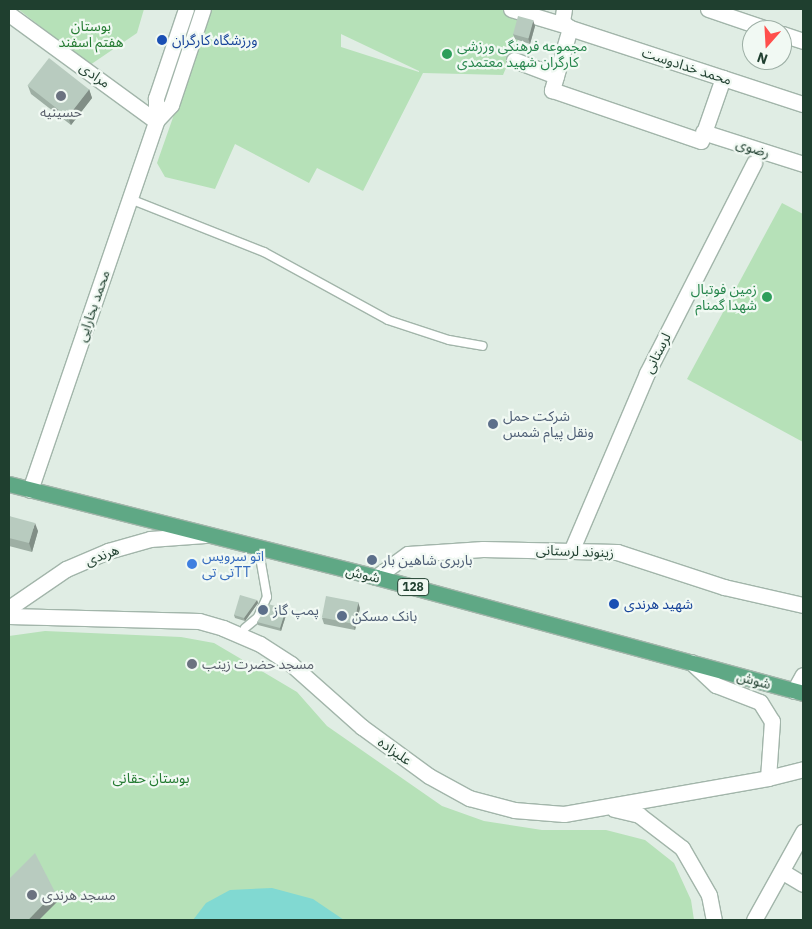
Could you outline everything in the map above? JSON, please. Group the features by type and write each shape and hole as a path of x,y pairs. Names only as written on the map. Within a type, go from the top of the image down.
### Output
{"main road":[{"name":"شوش","path":"9,484 376,577 799,692"}],"street":[{"name":"محمد بخارایی","path":"30,490 156,121 156,98 186,9"},
{"name":"محمد بخارایی","path":"156,121 171,105 203,9"},
{"name":"محمد خدادوست","path":"511,9 803,104"},
{"path":"554,83 567,26 562,19 564,9"},
{"path":"708,9 742,21"},
{"name":"مرادی","path":"9,14 156,121"},
{"path":"514,60 554,83 701,141 723,78"},
{"name":"رضوی","path":"703,132 803,164"},
{"name":"لرستانی","path":"572,549 646,373 754,163"},
{"name":"هرندی","path":"9,608 66,569 108,551 150,539 206,535"},
{"name":"زینوند لرستانی","path":"376,577 408,554 483,549 572,549 617,552 724,587 803,605"},
{"name":"علیزاده","path":"9,616 212,624 274,652 378,739 429,776 469,798 536,814 564,814 608,807 768,778 803,768"},
{"path":"691,662 716,685 760,702 772,721 768,778"},
{"path":"799,692 803,675"},
{"path":"608,807 639,815 682,848 709,895 714,920"},
{"path":"755,920 802,840"},
{"path":"783,872 803,884"}],"lane":[{"path":"130,199 264,252 388,320 449,340 482,346"},
{"path":"245,628 258,617 267,597 263,569 254,547"}],"green space":[{"name":"بوستان هفتم اسفند","path":"18,9 144,9 137,33 90,65"},
{"path":"211,9 531,9 503,75 423,73 363,191 317,168 309,183 235,144 215,189 165,177 157,163","holes":["341,34 419,71 341,47"]},
{"name":"زمین فوتبال شهدا گمنام","path":"782,203 803,214 803,442 687,379"},
{"name":"بوستان حقانی","path":"45,631 181,637 214,643 297,692 327,726 442,806 484,821 542,830 606,830 645,840 674,863 691,900 694,920 9,920 9,636"}],"water":[{"path":"272,888 313,899 344,920 193,920 206,903 230,890"}],"building":[{"path":"518,16 533,20 529,38 513,34"},
{"name":"حسینیه","path":"49,58 89,89 68,117 27,86"},
{"path":"9,516 35,523 29,543 9,538"},
{"path":"240,595 257,600 244,618 234,615"},
{"name":"بانک مسکن","path":"326,596 358,602 354,624 322,618"},
{"path":"268,604 286,609 280,628 257,622"},
{"name":"مسجد هرندی","path":"35,853 55,892 28,920 9,920 9,879"}],"place":[{"name":"ورزشگاه کارگران","path":"162,40"},
{"name":"مجموعه فرهنگی ورزشی کارگران شهید معتمدی","path":"447,54"},
{"name":"حسینیه","path":"61,96"},
{"name":"زمین فوتبال شهدا گمنام","path":"767,297"},
{"name":"شرکت حمل ونقل پیام شمس","path":"493,424"},
{"name":"باربری شاهین بار","path":"372,560"},
{"name":"اتو سرویس تی تیTT","path":"192,564"},
{"name":"شهید هرندی","path":"614,604"},
{"name":"پمپ گاز","path":"263,610"},
{"name":"بانک مسکن","path":"342,616"},
{"name":"مسجد حضرت زینب","path":"192,664"},
{"name":"مسجد هرندی","path":"32,895"}]}
